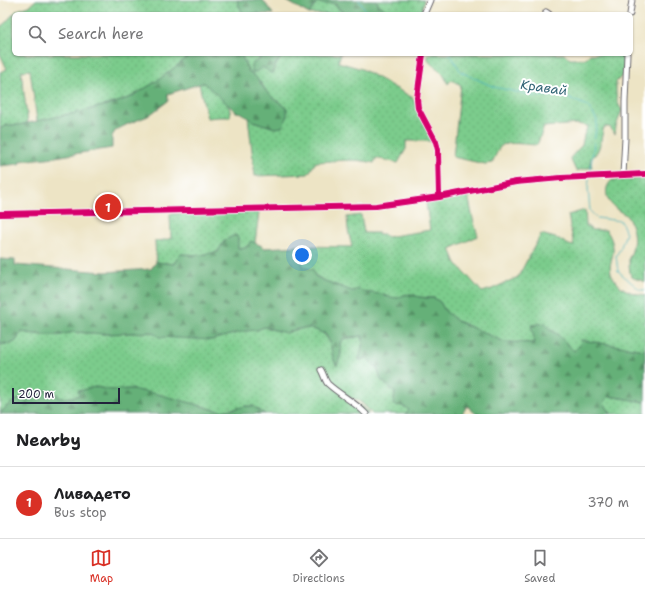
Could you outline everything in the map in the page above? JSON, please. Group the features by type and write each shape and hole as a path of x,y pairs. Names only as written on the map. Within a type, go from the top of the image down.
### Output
{"street":[{"path":"425,12 430,0"},
{"path":"630,12 632,0"},
{"path":"423,56 417,98 418,108 436,142 438,150 439,197"},
{"path":"623,175 627,56"},
{"path":"0,214 376,206 439,197 516,182 590,176 645,174"},
{"path":"321,370 328,384 355,403 366,414"}],"green space":[{"path":"36,0 239,0 237,1 242,12 15,12 29,6"},
{"path":"263,0 272,12 242,12 237,1"},
{"path":"285,0 375,0 390,12 343,12 333,3 323,4 317,2 310,12 306,12"},
{"path":"375,0 424,0 421,12 390,12 380,6"},
{"path":"317,2 323,4 333,3 342,12 310,12"},
{"path":"12,15 12,56 189,56 157,81 131,97 118,102 72,114 37,121 30,70 21,71 28,123 6,125 0,129 0,72 7,69 0,54 0,27"},
{"path":"189,56 243,56 242,57 249,72 257,78 268,94 287,108 287,118 282,127 275,128 253,121 242,113 236,112 204,83 168,94 168,101 148,116 116,130 112,136 112,148 20,161 19,164 0,166 0,129 6,125 19,125 72,114 118,102 131,97 157,81"},
{"path":"260,56 262,67 269,72 274,71 281,56 340,56 338,62 362,69 413,98 433,141 406,141 406,149 398,163 376,158 374,163 353,160 316,162 308,174 255,176 248,117 253,121 275,128 282,127 266,91 260,81 249,72 242,57"},
{"path":"260,56 281,56 272,73 262,67 256,72 252,72 252,64 260,59"},
{"path":"566,56 570,59 585,59 588,56 624,56 623,75 616,82 617,100 622,110 616,126 615,134 610,127 604,127 599,149 590,160 592,167 576,171 570,158 582,145 588,126 577,124 544,127 537,145 513,143 501,146 492,163 485,164 453,157 461,85 451,80 448,84 442,73 430,63 428,57"},
{"path":"204,83 226,102 229,107 230,117 207,118 199,84"},
{"path":"645,179 645,282 633,278 630,274 629,257 634,242 632,227 626,216 615,208 609,201 606,192 612,180"},
{"path":"468,195 478,236 450,249 456,263 482,292 518,277 541,234 559,239 569,245 574,246 568,215 585,210 586,225 592,230 606,230 611,238 613,253 610,269 614,279 619,285 628,291 645,295 645,350 581,340 580,345 574,351 556,333 549,329 535,343 505,342 457,321 445,311 440,302 434,298 419,297 411,294 398,298 381,294 354,292 325,281 302,268 299,246 352,247 347,217 361,215 364,233 379,233 384,234 386,237 430,230 426,203"},
{"path":"259,212 255,243 246,248 237,248 238,237 224,241 218,252 200,255 180,254 174,264 156,262 155,241 171,238 170,214"},
{"path":"236,235 238,237 238,248 246,248 251,241 262,246 263,248 299,246 303,268 313,269 315,276 352,291 358,289 363,292 398,298 411,294 419,297 434,298 440,302 445,311 457,321 505,342 535,343 531,325 545,323 549,329 556,333 574,351 580,345 581,340 645,350 645,402 609,396 604,403 611,414 476,414 467,406 462,414 406,414 409,410 401,406 393,405 395,392 381,380 377,368 367,358 359,360 363,336 343,339 340,343 341,354 337,366 333,358 330,342 325,334 309,328 298,329 286,333 264,327 257,330 245,331 211,340 159,337 152,332 106,334 73,332 61,335 42,335 21,332 16,341 11,344 0,344 0,259 15,260 15,265 105,272 151,269 156,262 174,264 180,254 200,255 218,252 224,241"},
{"path":"264,327 286,333 298,329 309,328 324,334 330,342 333,358 337,366 341,354 340,343 343,339 363,336 360,360 367,358 377,368 381,380 395,392 398,405 404,406 410,410 406,414 372,414 360,402 350,398 369,414 265,414 253,406 219,411 131,389 112,390 95,387 78,392 79,395 74,397 60,398 53,390 38,392 12,403 0,413 0,344 11,344 16,341 21,332 42,335 61,335 73,332 106,334 152,332 211,340 245,331 257,330"},
{"path":"95,387 112,390 131,389 157,394 219,411 253,406 265,414 0,414 5,408 17,400 38,392 53,390 60,398 74,397 79,395 78,391"},
{"path":"609,396 645,402 645,414 611,414 604,403"}],"waterway":[{"name":"Кравай","path":"359,0 367,12"},
{"name":"Кравай","path":"451,56 461,72 494,87 535,96 563,96 588,106 597,120 590,174"},
{"name":"Кравай","path":"589,179 588,188 590,211 597,218 621,221 626,233 616,256 618,271 640,290 645,290"}],"cycle path":[{"path":"423,56 417,98 418,108 436,142 438,150 439,197"},
{"path":"0,214 376,206 439,197 516,182 561,178 645,174"}],"place":[{"name":"Ливадето","path":"108,207"}]}
